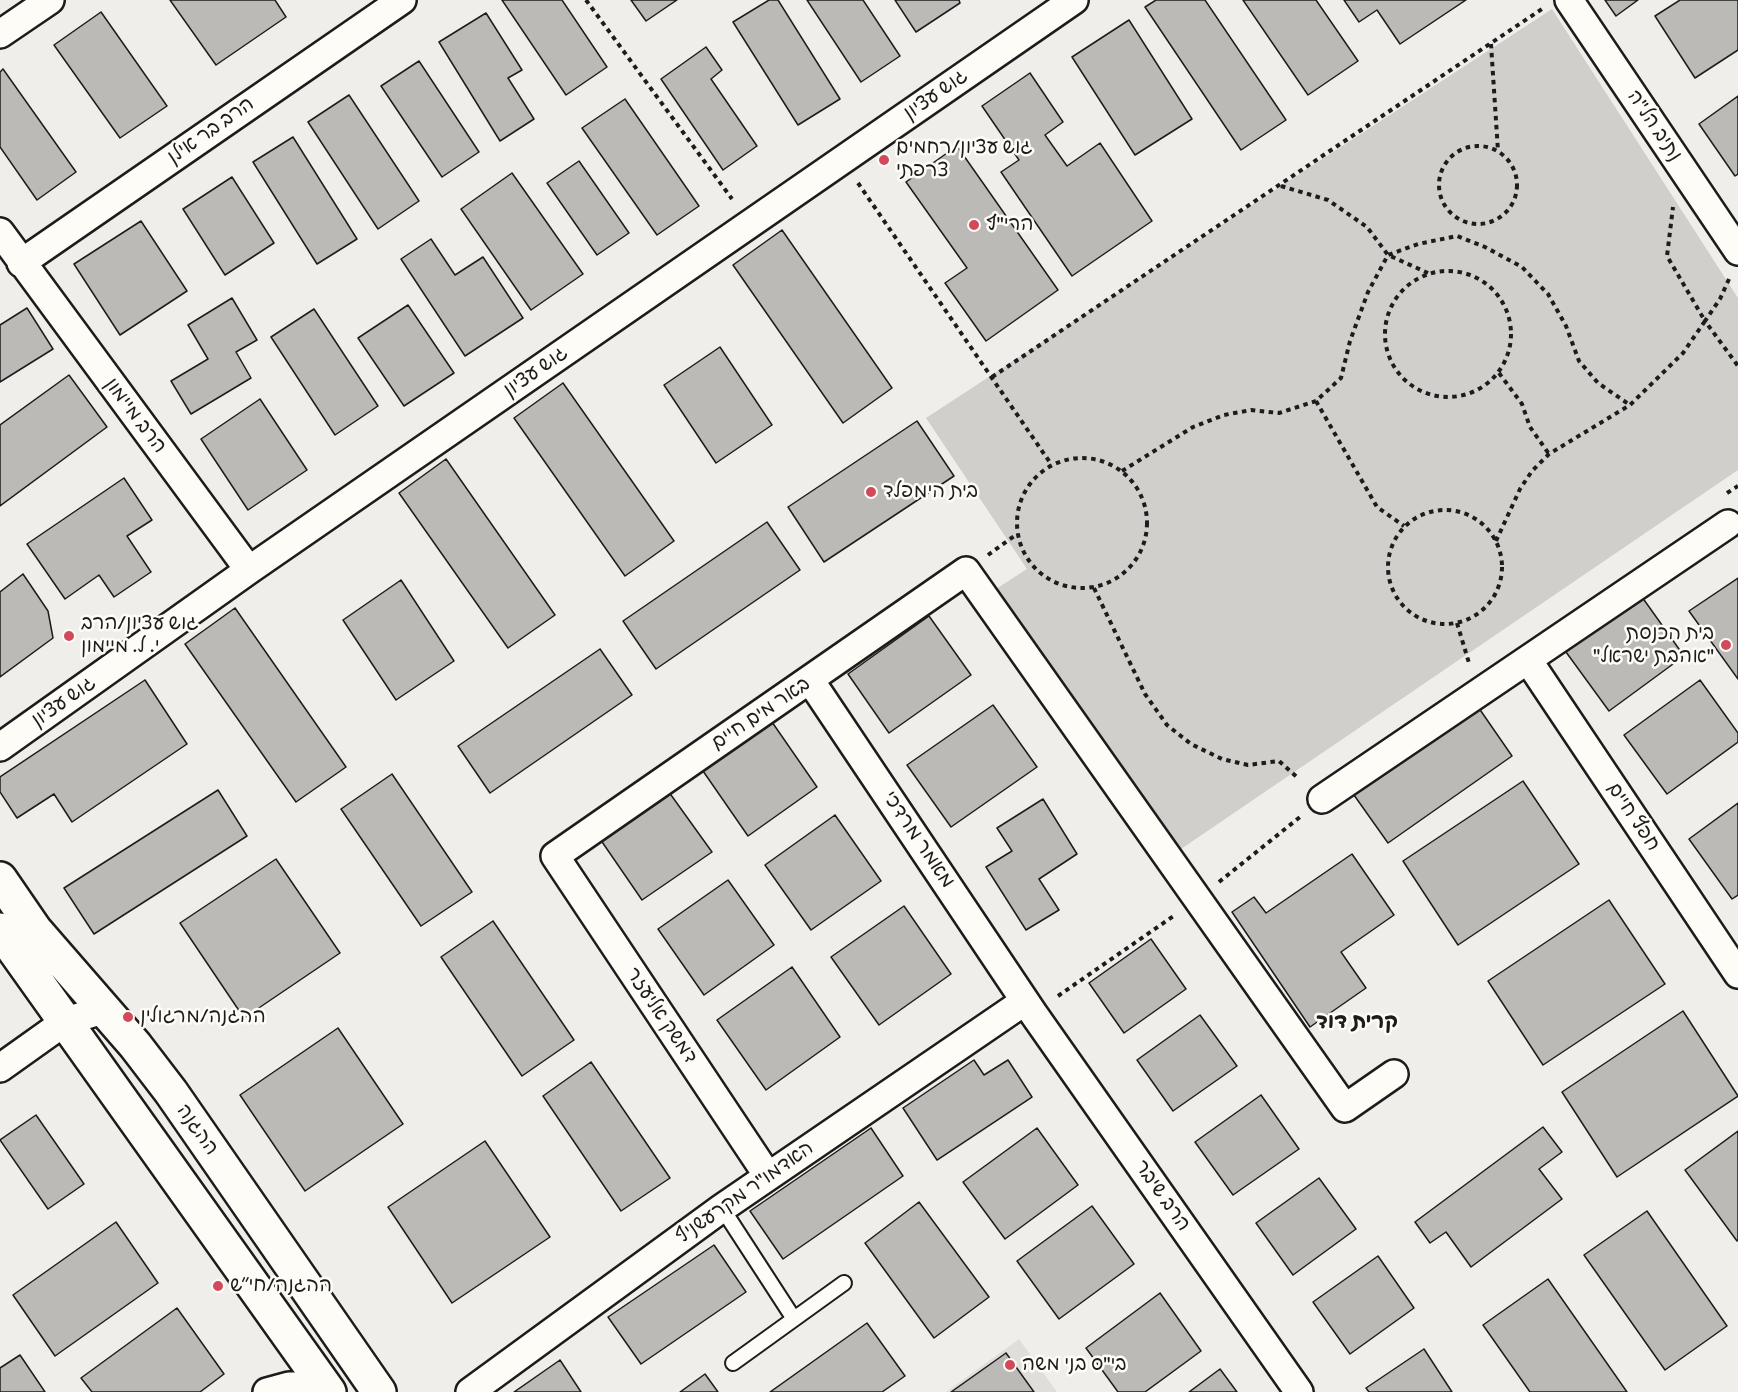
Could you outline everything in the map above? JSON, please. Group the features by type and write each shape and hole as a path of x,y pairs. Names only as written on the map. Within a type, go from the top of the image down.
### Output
{"street":[{"path":"0,34 50,0"},
{"name":"הרב בר אילן","path":"21,262 402,0"},
{"name":"גוש עציון","path":"0,747 249,570 1074,0"},
{"name":"נתיב הל\"ה","path":"1558,3 1683,169 1736,260"},
{"name":"הרב מיימון","path":"0,231 249,570"},
{"path":"1322,799 1728,524"},
{"name":"באר מים חיים","path":"555,855 966,571 1197,900"},
{"name":"חפץ חיים","path":"1528,660 1738,974"},
{"name":"מאמר מרדכי","path":"810,680 1029,1007"},
{"name":"דמשק אליעזר","path":"555,855 768,1176"},
{"name":"ההגנה","path":"0,879 36,930 135,1045 171,1092 379,1392"},
{"path":"1197,900 1345,1108 1394,1074"},
{"path":"0,930 327,1389"},
{"name":"האדמו\"ר מקרעשניף","path":"470,1392 768,1176 1029,1007"},
{"name":"הרב שיבר","path":"1029,1007 1299,1392"},
{"path":"0,1068 66,1021 103,1010"},
{"path":"267,1392 289,1386 327,1389"}],"lane":[{"path":"722,1208 794,1319"},
{"path":"733,1363 844,1284"}],"path":[{"path":"586,0 750,224"},
{"path":"992,377 1281,186 1491,43 1558,3"},
{"path":"1491,43 1497,151 1509,160 1516,174 1517,192 1511,206 1502,217 1489,223 1474,224 1457,219 1442,200 1438,183 1441,170 1458,151 1469,146 1484,146 1497,151"},
{"path":"843,160 1051,464"},
{"path":"1683,169 1669,221 1667,256 1705,321 1738,366"},
{"path":"1281,186 1328,200 1367,227 1388,255 1428,273"},
{"path":"1122,471 1192,427 1224,415 1251,410 1279,413 1316,402 1341,378 1350,341 1368,291 1388,255 1418,243 1457,236 1485,247 1522,267 1548,294 1566,326 1579,361 1598,383 1630,405"},
{"path":"1496,541 1520,489 1532,471 1549,454 1630,405 1683,353 1720,299 1736,260"},
{"path":"1455,271 1477,278 1492,289 1504,305 1511,334 1509,354 1499,372 1476,392 1454,398 1431,396 1410,386 1394,367 1386,349 1385,324 1393,302 1408,285 1428,273 1455,271"},
{"path":"1499,372 1522,404 1530,427 1549,454"},
{"path":"1316,402 1327,416 1377,507 1404,526"},
{"path":"1079,457 1102,460 1122,471 1138,488 1148,522 1144,545 1133,565 1116,580 1081,590 1058,585 1038,573 1024,555 1016,520 1021,498 1033,479 1051,464 1079,457"},
{"path":"1446,509 1466,513 1484,524 1496,541 1502,562 1501,580 1492,600 1476,615 1457,623 1436,624 1410,612 1397,599 1389,582 1388,559 1393,541 1404,526 1420,514 1446,509"},
{"path":"1029,1007 1197,900 1322,799 1279,761 1248,765 1222,759 1191,744 1167,724 1145,694 1094,588"},
{"path":"1457,623 1479,693"}],"shaded area":[{"path":"1552,9 1738,298 1738,470 1181,849 996,589 1027,569 926,418"},
{"name":"בי\"ס בני משה","path":"1019,1339 1057,1392 946,1392"}],"building":[{"path":"170,0 275,0 286,17 216,65"},
{"path":"502,0 562,0 607,67 566,95"},
{"path":"631,0 677,0 646,21"},
{"path":"769,0 778,0 840,99 798,125 733,22"},
{"path":"807,0 863,0 900,56 861,82"},
{"path":"895,0 959,0 960,3 916,32"},
{"path":"1156,0 1205,0 1286,120 1241,150 1145,7"},
{"path":"1243,0 1316,0 1358,61 1308,95"},
{"path":"1344,0 1466,0 1400,44 1377,10 1359,22"},
{"path":"1605,0 1638,0 1616,16"},
{"path":"1680,0 1738,0 1738,50 1695,78 1655,16"},
{"path":"101,12 167,106 120,138 54,45"},
{"path":"486,13 522,70 508,78 534,119 500,141 439,42"},
{"path":"1129,20 1192,119 1135,155 1072,57"},
{"path":"706,47 722,70 711,79 757,146 723,170 661,79"},
{"path":"419,61 479,152 442,177 381,86"},
{"path":"3,69 76,172 37,200 0,147 0,72"},
{"path":"1030,73 1063,122 1045,135 1067,166 1100,143 1152,221 1072,276 1001,172 1019,160 982,106"},
{"path":"349,95 419,201 378,229 308,122"},
{"path":"1738,96 1738,174 1735,176 1699,124"},
{"path":"625,99 699,206 657,235 582,128"},
{"path":"293,137 357,239 317,264 253,162"},
{"name":"הרי\"ף","path":"957,146 1058,290 986,341 945,283 967,268 906,182"},
{"path":"579,161 629,233 597,255 547,183"},
{"path":"512,173 583,274 531,310 461,209"},
{"path":"232,177 274,243 225,275 183,209"},
{"path":"141,221 187,291 120,335 74,264"},
{"path":"782,230 892,388 843,423 733,265"},
{"path":"431,239 455,275 483,257 523,318 465,356 401,259"},
{"path":"232,298 257,340 236,352 251,378 191,414 171,381 208,359 188,325"},
{"path":"408,305 454,373 404,406 358,338"},
{"path":"27,308 53,349 0,382 0,325"},
{"path":"314,309 378,406 335,435 271,337"},
{"path":"720,347 772,425 716,463 664,385"},
{"path":"69,375 107,427 0,506 0,425"},
{"path":"563,383 674,541 625,576 514,418"},
{"path":"260,399 307,470 248,510 201,439"},
{"name":"בית הימפלד","path":"917,421 954,476 824,562 788,507"},
{"path":"446,459 555,615 508,648 399,493"},
{"path":"124,478 152,520 127,536 151,572 114,597 99,575 65,599 27,544"},
{"path":"767,522 800,570 656,669 623,621"},
{"path":"23,574 48,611 53,638 0,677 0,592"},
{"name":"בית הכנסת \"אהבת ישראל\"","path":"1738,578 1738,679 1689,611"},
{"path":"401,580 454,661 396,700 343,620"},
{"path":"1642,597 1684,656 1609,711 1566,652"},
{"path":"235,608 346,767 296,802 185,644"},
{"path":"929,616 971,675 889,733 848,674"},
{"path":"600,649 632,695 490,793 458,746"},
{"path":"145,680 187,744 72,822 54,794 17,818 0,792 0,777"},
{"path":"1700,680 1738,733 1738,742 1667,794 1624,735"},
{"path":"1474,701 1512,756 1388,843 1349,788"},
{"path":"993,705 1037,767 951,827 907,765"},
{"path":"772,722 817,787 748,836 703,771"},
{"path":"392,774 472,892 421,926 341,809"},
{"path":"1523,781 1579,864 1458,945 1403,861"},
{"path":"666,788 712,852 642,900 598,836"},
{"path":"218,790 247,836 94,934 64,888"},
{"path":"1043,799 1077,854 1039,879 1059,910 1026,930 986,867 1012,851 997,828"},
{"path":"1738,803 1738,895 1732,899 1689,839"},
{"path":"835,815 881,881 811,930 765,865"},
{"path":"1352,854 1394,915 1341,952 1366,988 1310,1027 1232,912 1254,897 1266,913"},
{"path":"276,859 340,953 244,1018 180,923"},
{"path":"728,880 774,945 704,995 658,929"},
{"path":"1609,900 1665,984 1543,1065 1488,981"},
{"path":"904,906 951,974 879,1025 831,957"},
{"path":"493,921 574,1040 522,1076 441,957"},
{"path":"1151,939 1186,989 1124,1033 1089,983"},
{"path":"792,967 840,1037 766,1090 717,1020"},
{"path":"1683,1011 1738,1096 1617,1177 1562,1092"},
{"path":"1200,1015 1237,1066 1173,1111 1137,1060"},
{"path":"338,1028 403,1124 305,1191 240,1095"},
{"path":"974,1060 984,1075 1008,1060 1032,1097 937,1160 903,1108"},
{"path":"591,1062 670,1178 621,1211 543,1096"},
{"path":"1261,1095 1299,1149 1233,1195 1195,1142"},
{"path":"36,1115 84,1184 48,1209 0,1140"},
{"path":"1543,1127 1562,1152 1539,1169 1562,1199 1471,1267 1446,1232 1430,1243 1415,1222"},
{"path":"871,1128 903,1176 783,1259 750,1211"},
{"path":"1037,1128 1078,1185 1005,1239 963,1182"},
{"path":"1738,1131 1738,1240 1737,1241 1685,1170"},
{"path":"485,1141 550,1237 452,1303 388,1207"},
{"path":"1319,1178 1356,1229 1293,1275 1256,1223"},
{"path":"919,1202 989,1297 934,1338 865,1243"},
{"path":"1092,1206 1134,1264 1059,1319 1017,1261"},
{"path":"1647,1211 1727,1326 1665,1370 1584,1255"},
{"path":"116,1222 158,1283 55,1356 13,1295"},
{"path":"714,1245 746,1292 641,1364 608,1317"},
{"path":"1378,1256 1414,1308 1350,1354 1313,1302"},
{"path":"1548,1279 1627,1392 1530,1392 1483,1325"},
{"path":"1160,1293 1201,1351 1145,1392 1118,1392 1086,1348"},
{"path":"177,1308 224,1374 200,1392 92,1392 81,1378"},
{"path":"867,1323 905,1376 882,1392 770,1392"},
{"path":"1424,1349 1452,1392 1369,1392 1366,1388"},
{"path":"1006,1353 1034,1392 951,1392"},
{"path":"20,1355 45,1392 0,1392 0,1368"},
{"path":"560,1360 581,1392 514,1392"},
{"path":"1220,1369 1237,1392 1189,1392"},
{"path":"705,1374 718,1392 680,1392"}],"place":[{"name":"גוש עציון/רחמים צרפתי","path":"884,160"},
{"name":"הרי\"ף","path":"974,225"},
{"name":"בית הימפלד","path":"871,492"},
{"name":"גוש עציון/הרב י. ל. מיימון","path":"69,636"},
{"name":"בית הכנסת \"אהבת ישראל\"","path":"1726,645"},
{"name":"ההגנה/מרגולין","path":"128,1017"},
{"name":"ההגנה/חי״ש","path":"218,1286"},
{"name":"בי\"ס בני משה","path":"1010,1365"}],"district":[{"name":"קרית דוד","path":"1357,1023"}]}
